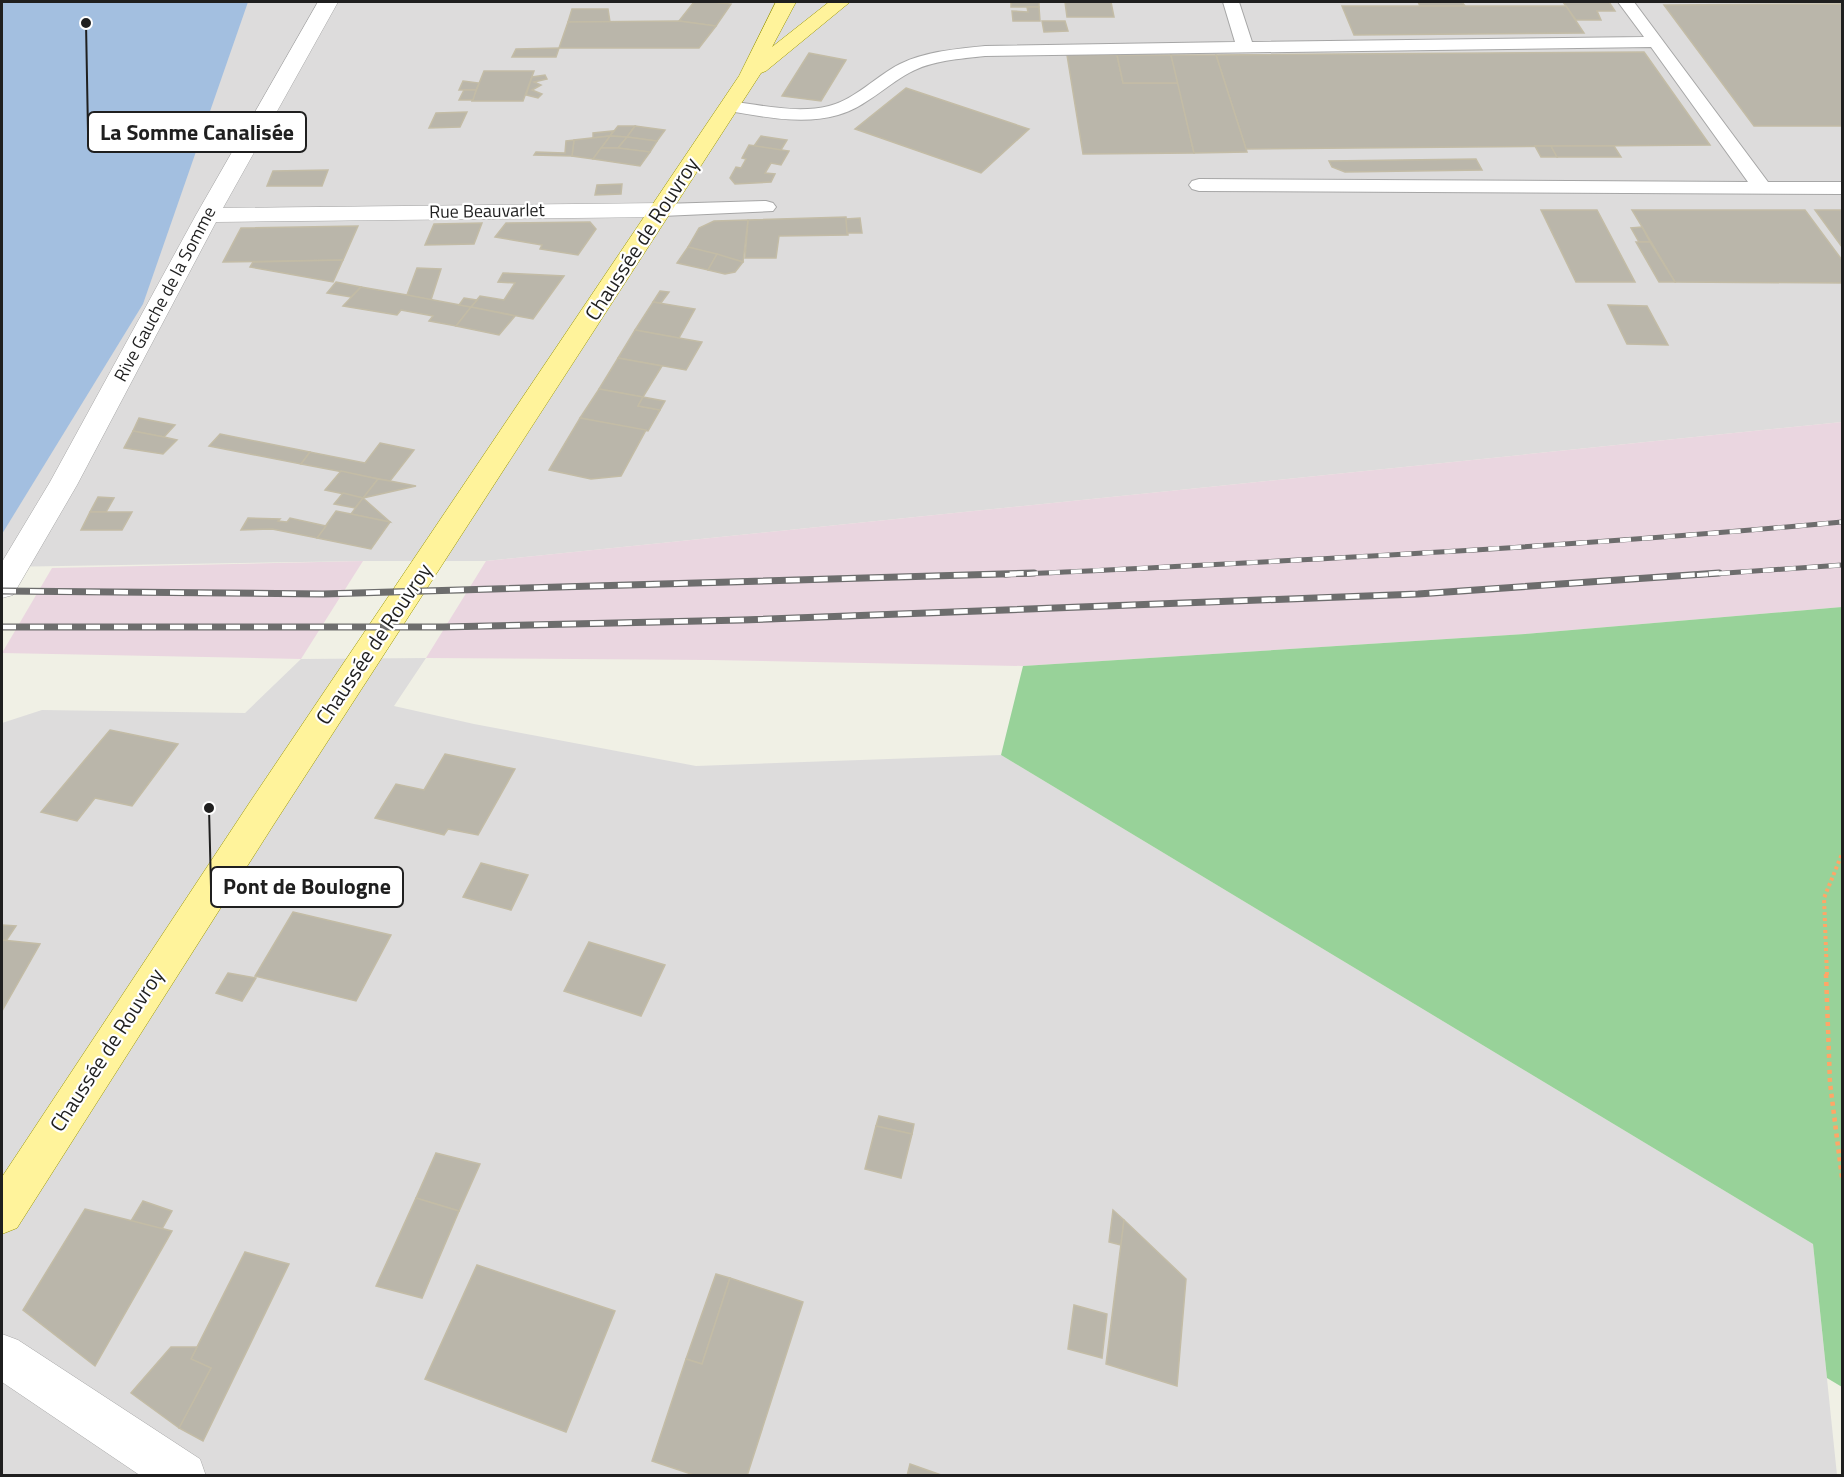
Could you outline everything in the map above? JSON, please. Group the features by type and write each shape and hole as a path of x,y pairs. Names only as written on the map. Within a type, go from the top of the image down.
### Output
{"main road":[{"name":"Chaussée de Rouvroy","path":"2,1212 262,813 749,76 786,2"},
{"path":"798,2 831,2"},
{"name":"Chaussée de Rouvroy","path":"749,76 840,2"}],"street":[{"name":"Rive Gauche de la Somme","path":"2,587 63,485 208,215 328,2"},
{"name":"Rue Beauvarlet","path":"208,215 662,210"},
{"path":"2,1356 183,1476"}],"lane":[{"path":"1232,2 1245,47"},
{"path":"1626,2 1762,188"},
{"path":"729,106 795,115 826,111 847,106 907,67 942,57 985,51 1656,42"},
{"path":"1199,185 1842,188"},
{"name":"Rue Beauvarlet","path":"662,210 766,207"}],"path":[{"path":"1842,854 1824,898 1830,1083 1842,1178"}],"shaded area":[{"path":"2,2 1842,2 1842,422 486,561 2,567"},
{"path":"1842,422 1842,607 1525,634 1023,666 710,660 426,658 486,561"},
{"path":"363,561 301,659 2,653 52,568"},
{"path":"426,658 394,706 474,724 696,766 1001,755 1813,1244 1837,1475 2,1475 2,723 42,710 245,713 301,659"}],"green space":[{"path":"1842,607 1842,1387 1827,1378 1813,1244 1001,755 1023,666 1525,634"}],"water":[{"path":"2,2 248,2 143,304 2,534"}],"building":[{"path":"694,2 731,4 716,26 679,21"},
{"path":"1011,2 1039,2 1039,7 1011,7"},
{"path":"1065,2 1111,2 1114,17 1067,17"},
{"path":"1418,2 1462,2 1465,6 1420,6"},
{"path":"1563,2 1609,2 1615,11 1597,11 1601,20 1576,20"},
{"path":"1842,4 1842,126 1754,126 1664,5"},
{"path":"1342,6 1566,6 1584,33 1354,35"},
{"path":"1027,7 1039,7 1040,21 1013,21 1012,11 1028,12"},
{"path":"572,9 608,9 610,22 568,22"},
{"path":"679,21 716,26 699,48 559,48 568,22"},
{"path":"1042,21 1065,21 1068,31 1044,32"},
{"path":"559,48 556,57 512,57 516,49"},
{"path":"1644,52 1710,145 1246,149 1216,55"},
{"path":"809,53 846,60 821,101 782,96"},
{"path":"1067,55 1117,55 1123,83 1178,83 1194,153 1083,154"},
{"path":"1117,55 1171,55 1178,83 1123,83"},
{"path":"1171,55 1216,55 1247,152 1194,153"},
{"path":"484,71 534,71 523,101 472,101"},
{"path":"545,75 547,79 534,82 541,85 532,90 542,94 538,98 526,95 532,77"},
{"path":"463,81 479,83 476,90 459,90"},
{"path":"906,88 1029,129 981,173 855,129"},
{"path":"464,90 476,90 473,100 459,100"},
{"path":"467,112 460,127 429,128 436,113"},
{"path":"618,126 635,126 627,137 610,136"},
{"path":"635,126 665,130 657,141 627,137"},
{"path":"613,131 610,136 593,138 593,133"},
{"path":"610,136 627,137 618,148 601,148"},
{"path":"610,136 593,159 572,156 574,140"},
{"path":"761,136 787,140 781,150 754,146"},
{"path":"627,137 657,141 650,152 618,148"},
{"path":"574,140 572,156 534,155 536,152 565,153 566,141"},
{"path":"749,145 789,151 781,165 771,163 765,173 775,174 771,182 735,184 730,178 736,167 741,168 746,159 742,158"},
{"path":"1535,146 1551,146 1557,157 1541,157"},
{"path":"1551,146 1614,146 1621,157 1557,157"},
{"path":"601,148 650,152 640,166 593,159"},
{"path":"1476,159 1482,170 1345,172 1332,167 1329,161"},
{"path":"328,170 322,186 267,186 273,171"},
{"path":"622,184 621,194 595,195 597,185"},
{"path":"1541,210 1597,210 1635,282 1576,282"},
{"path":"1632,210 1805,210 1842,260 1842,283 1675,282"},
{"path":"1815,210 1842,210 1842,247"},
{"path":"846,217 848,235 779,236 776,258 745,258 748,220"},
{"path":"860,218 862,233 847,233 846,219"},
{"path":"748,220 743,262 688,247 699,228 714,221"},
{"path":"590,222 596,229 578,255 540,249 542,245 495,237 506,223"},
{"path":"482,223 474,244 425,245 434,224"},
{"path":"358,226 343,260 223,262 241,228"},
{"path":"1642,227 1650,242 1639,242 1631,228"},
{"path":"1636,242 1650,242 1675,282 1659,282"},
{"path":"688,247 717,254 708,270 677,263"},
{"path":"717,254 743,262 735,272 725,274 708,270"},
{"path":"343,260 333,282 250,267 253,262"},
{"path":"417,268 441,269 431,300 407,295"},
{"path":"503,273 564,276 533,319 471,307 480,296 504,300 515,283 498,282"},
{"path":"336,282 361,287 351,297 327,293"},
{"path":"361,287 471,307 456,326 429,321 433,316 401,310 397,315 343,306"},
{"path":"660,291 669,292 661,303 653,302"},
{"path":"464,298 477,300 471,307 459,305"},
{"path":"653,302 695,309 679,338 635,330"},
{"path":"1608,305 1647,306 1668,345 1627,344"},
{"path":"471,307 515,316 499,335 456,326"},
{"path":"635,330 702,342 686,370 618,358"},
{"path":"618,358 662,366 643,397 599,389"},
{"path":"599,389 643,397 638,406 660,410 648,431 580,418"},
{"path":"643,397 665,401 660,410 638,406"},
{"path":"139,418 175,425 164,437 133,431"},
{"path":"580,418 646,430 621,476 591,479 549,470"},
{"path":"133,431 177,440 163,454 124,448"},
{"path":"220,434 310,452 301,464 209,446"},
{"path":"380,443 414,450 390,481 301,464 310,452 365,463"},
{"path":"341,471 378,479 363,498 325,490"},
{"path":"378,479 390,481 416,486 363,498"},
{"path":"343,493 363,498 355,508 334,504"},
{"path":"98,497 114,498 106,512 90,512"},
{"path":"363,498 390,522 351,514"},
{"path":"336,511 390,522 371,549 317,538"},
{"path":"90,512 132,512 122,530 81,530"},
{"path":"248,518 280,519 278,521 287,522 290,518 326,526 317,538 272,529 241,530"},
{"path":"110,730 178,744 132,806 95,798 77,821 41,812"},
{"path":"445,754 515,769 478,835 448,829 444,835 375,818 396,784 424,790"},
{"path":"481,863 528,875 511,910 463,897"},
{"path":"293,912 391,935 356,1001 255,976"},
{"path":"2,925 16,926 6,941 2,940"},
{"path":"2,940 40,944 2,1011"},
{"path":"589,942 665,965 641,1016 564,991"},
{"path":"228,973 256,978 242,1001 216,993"},
{"path":"879,1116 914,1124 912,1134 876,1126"},
{"path":"876,1126 912,1134 901,1178 865,1169"},
{"path":"436,1153 480,1164 459,1211 416,1198"},
{"path":"416,1198 459,1211 422,1298 376,1286"},
{"path":"143,1201 172,1211 162,1229 131,1221"},
{"path":"85,1209 172,1231 95,1366 23,1310"},
{"path":"1113,1210 1124,1220 1121,1245 1109,1242"},
{"path":"1124,1220 1186,1279 1177,1386 1106,1364"},
{"path":"245,1252 289,1264 203,1441 179,1428 211,1368 191,1359"},
{"path":"477,1265 615,1311 566,1432 425,1379"},
{"path":"716,1274 730,1278 702,1364 686,1359"},
{"path":"730,1278 803,1302 747,1476 697,1476 652,1461 686,1359 702,1364"},
{"path":"1074,1305 1107,1314 1102,1358 1068,1349"},
{"path":"171,1347 197,1347 191,1359 211,1368 179,1428 131,1393"},
{"path":"910,1464 944,1476 907,1476"}],"railway":[{"path":"1005,575 1528,547 1842,522"},
{"path":"1697,575 1842,565"},
{"path":"2,591 323,594 1034,573"},
{"path":"2,627 443,627 742,620 1418,594 1719,573"}],"place":[{"name":"La Somme Canalisée","path":"86,23"},
{"name":"Pont de Boulogne","path":"209,808"}]}
